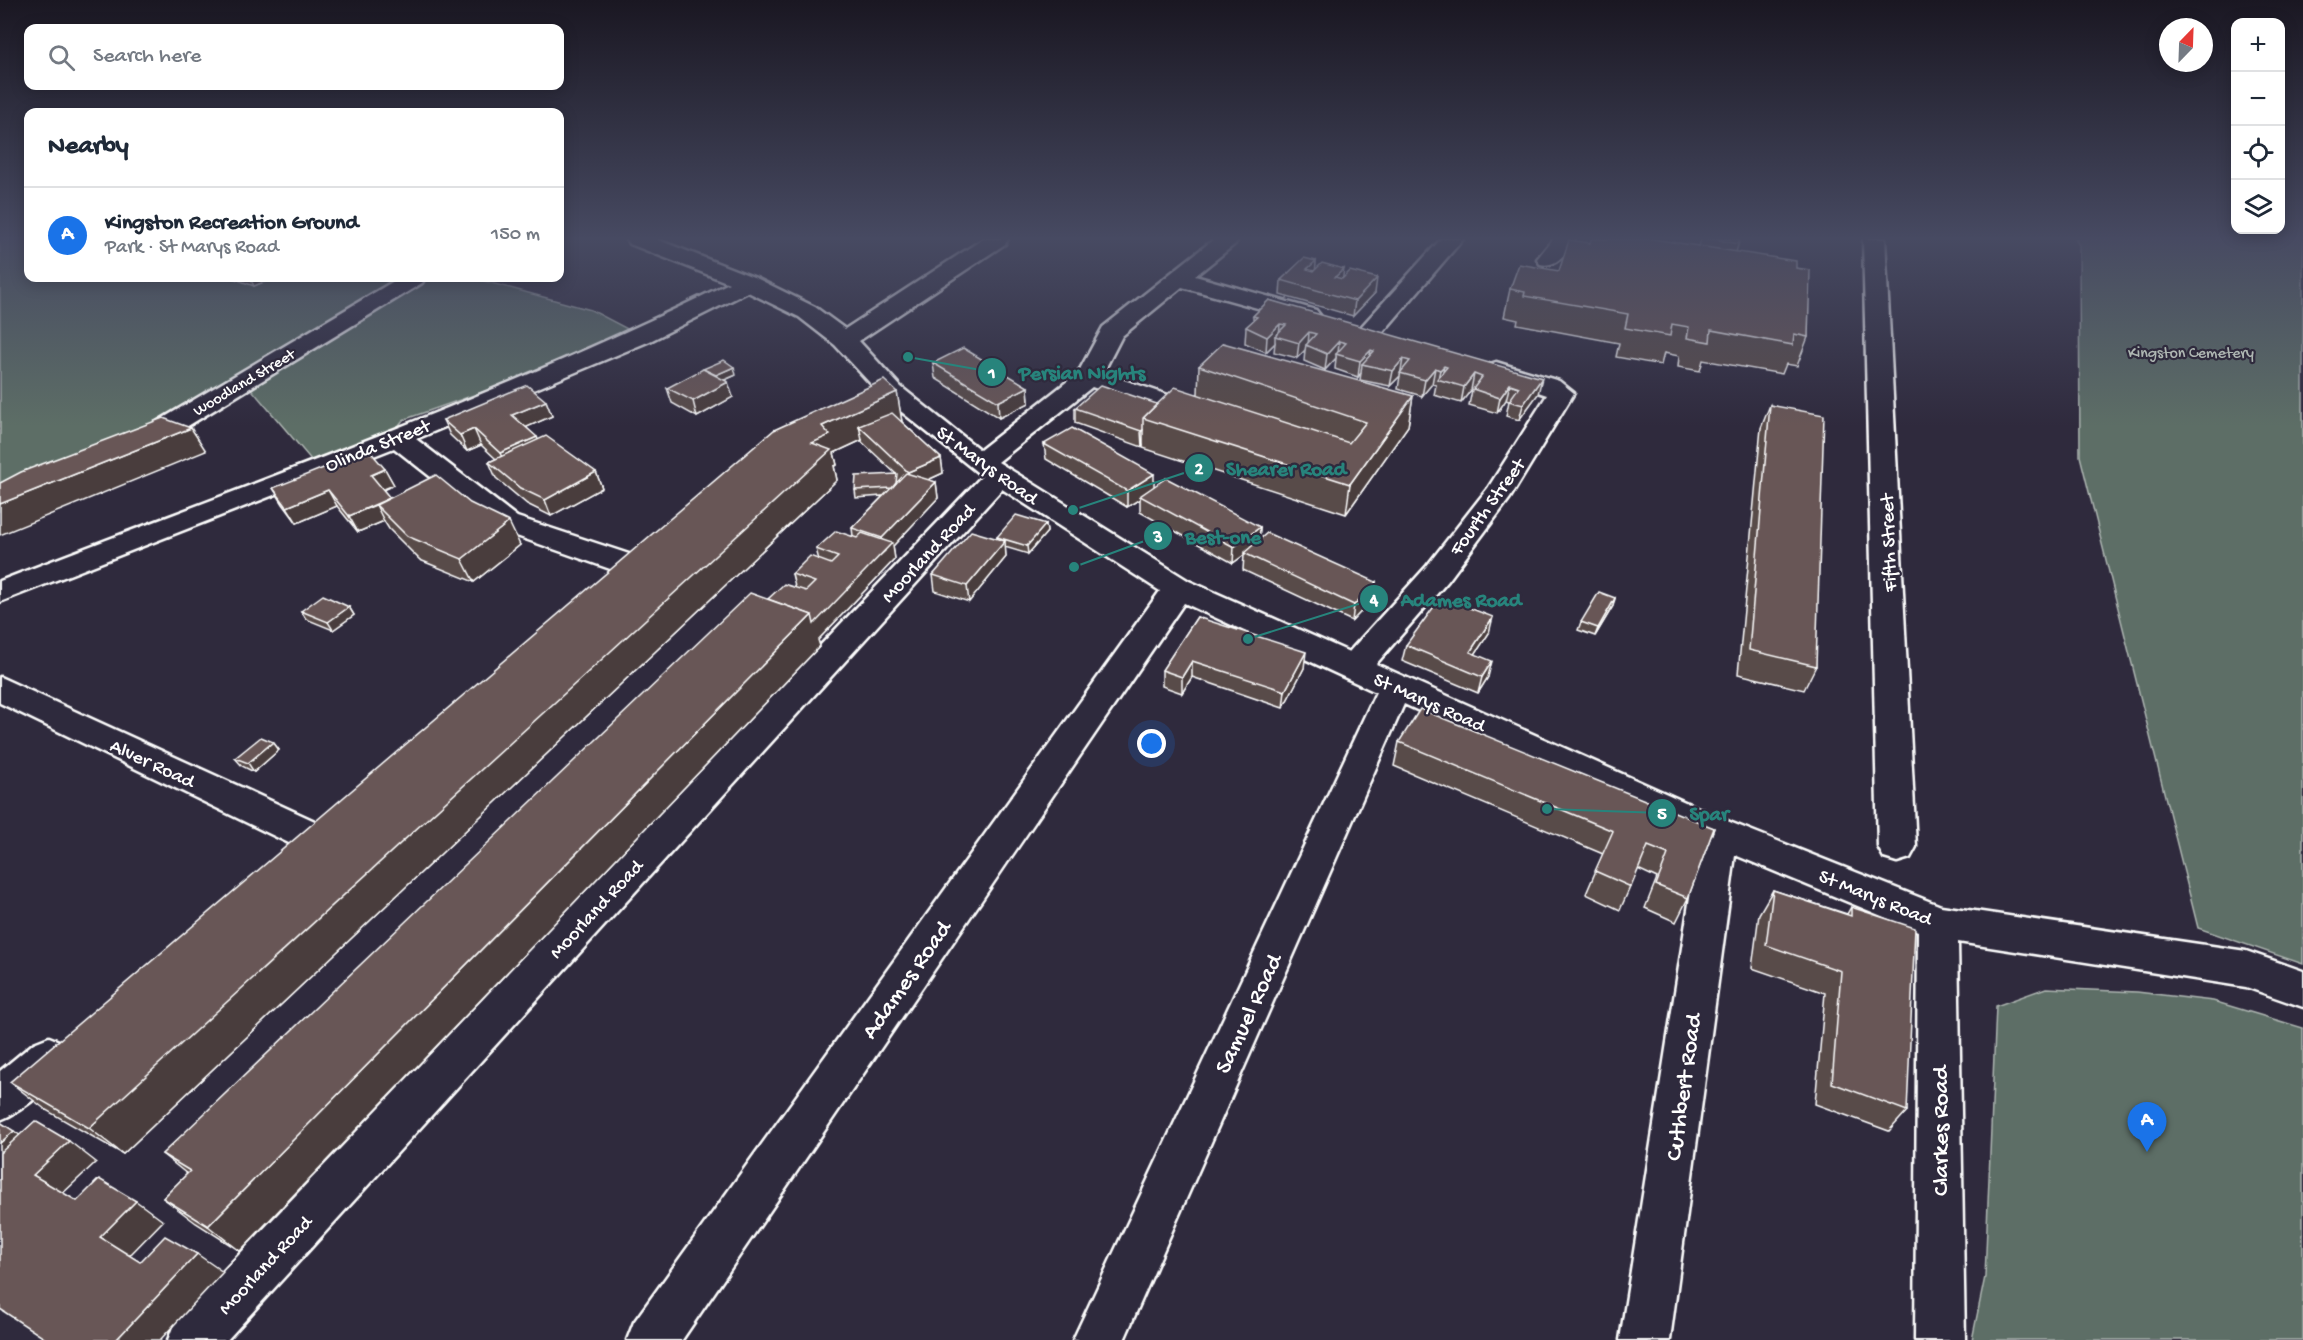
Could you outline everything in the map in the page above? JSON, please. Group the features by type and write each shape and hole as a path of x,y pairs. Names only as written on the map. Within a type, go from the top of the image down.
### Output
{"street":[{"name":"Woodland Street","path":"164,429 375,302"},
{"name":"Olinda Street","path":"0,592 397,437 641,336 711,302"},
{"name":"St Marys Road","path":"786,302 807,312 844,340 892,392 989,470 1178,588 1719,833 1938,922 2246,969 2303,989"},
{"path":"844,340 902,302"},
{"path":"1151,302 1112,332 1088,377 1219,421"},
{"path":"1260,302 1358,329 1386,302"},
{"name":"Fifth Street","path":"1876,302 1897,847"},
{"name":"Fourth Street","path":"1354,667 1437,574 1500,492 1561,393 1550,386 1471,362"},
{"name":"Moorland Road","path":"193,1340 989,470 1049,410 1088,377"},
{"path":"862,404 892,392"},
{"path":"397,437 507,523 632,556 596,586"},
{"name":"Adames Road","path":"652,1340 1178,588"},
{"name":"Samuel Road","path":"1098,1340 1396,685"},
{"name":"Alver Road","path":"0,689 292,846 333,811"},
{"name":"Cuthbert Road","path":"1645,1340 1719,833"},
{"name":"Clarkes Road","path":"1938,922 1940,1340"},
{"path":"0,1099 72,1037"}],"green space":[{"path":"0,302 375,302 164,429 0,511"},
{"path":"389,302 560,302 591,310 641,336 403,420 387,441 313,462 247,384"},
{"name":"Kingston Cemetery","path":"2079,302 2303,302 2303,964 2198,928 2080,456"},
{"path":"2046,988 2137,992 2213,1001 2303,1028 2303,1340 1972,1340 1985,1277 1996,1006"}],"building":[{"path":"1267,302 1274,302 1542,378 1523,405 1509,401 1519,387 1510,384 1500,398 1473,389 1482,377 1474,374 1464,387 1437,379 1447,367 1444,366 1440,370 1435,368 1425,380 1400,373 1410,361 1403,359 1393,371 1362,364 1374,351 1371,350 1360,361 1336,354 1346,343 1339,341 1327,354 1306,345 1316,334 1309,332 1299,343 1275,336 1286,325 1280,324 1267,337 1246,327 1257,317 1253,316"},
{"path":"1556,302 1809,302 1808,337 1794,334 1793,345 1711,330 1710,342 1687,338 1689,327 1672,324 1670,336 1625,328 1628,314"},
{"path":"1223,343 1413,396 1350,484 1143,418 1175,387 1349,443 1366,422 1199,366"},
{"path":"963,348 1028,387 998,402 933,363"},
{"path":"724,360 734,367 716,375 703,369"},
{"path":"703,369 728,382 693,401 667,388"},
{"path":"884,380 897,392 822,426 830,435 812,443 831,450 89,1128 10,1082 774,430"},
{"path":"527,385 546,401 512,415 537,437 500,453 474,429 460,435 443,420"},
{"path":"1101,385 1157,404 1143,418 1143,430 1075,408"},
{"path":"1770,405 1824,415 1816,666 1749,650"},
{"path":"892,413 941,458 908,472 859,426"},
{"path":"163,418 191,428 0,504 0,483 21,472"},
{"path":"1072,428 1154,474 1127,491 1044,444"},
{"path":"546,436 596,472 545,500 520,488 489,462"},
{"path":"369,450 385,469 371,475 390,498 349,516 328,490 287,507 273,488"},
{"path":"906,473 936,482 882,538 852,528"},
{"path":"897,474 896,483 892,488 855,490 856,476"},
{"path":"436,475 470,503 509,522 462,559 407,536 376,505"},
{"path":"1166,478 1260,527 1234,547 1140,496"},
{"path":"1016,515 1046,524 1027,546 997,537"},
{"path":"836,531 857,538 862,533 892,543 814,624 812,615 768,599 784,584 806,591 815,582 792,574 810,556 831,564 838,557 816,549"},
{"path":"971,531 1005,541 967,586 933,575"},
{"path":"1267,533 1376,582 1354,605 1244,553"},
{"path":"1599,592 1615,598 1598,628 1581,622"},
{"path":"750,593 812,615 208,1226 163,1198 190,1171 162,1154"},
{"path":"323,595 349,607 328,622 301,611"},
{"path":"1441,597 1493,617 1470,652 1492,661 1482,677 1406,645"},
{"path":"1197,617 1306,652 1285,691 1192,661 1182,677 1162,670"},
{"path":"1420,709 1714,828 1688,898 1656,885 1668,854 1648,846 1631,887 1595,871 1613,831 1399,742"},
{"path":"261,737 273,742 248,763 235,758"},
{"path":"1773,890 1851,916 1851,907 1915,928 1907,1111 1832,1083 1841,971 1766,945"},
{"path":"35,1121 69,1141 33,1175 77,1201 99,1179 136,1201 100,1237 140,1262 165,1236 197,1254 116,1340 47,1340 0,1309 0,1153"},
{"path":"0,1122 14,1131 0,1143"}],"place":[{"name":"Persian Nights","path":"908,357"},
{"name":"Shearer Road","path":"1073,510"},
{"name":"Best-one","path":"1074,567"},
{"name":"Adames Road","path":"1248,639"},
{"name":"Spar","path":"1547,809"},
{"name":"Kingston Recreation Ground","path":"2147,1152"}]}
